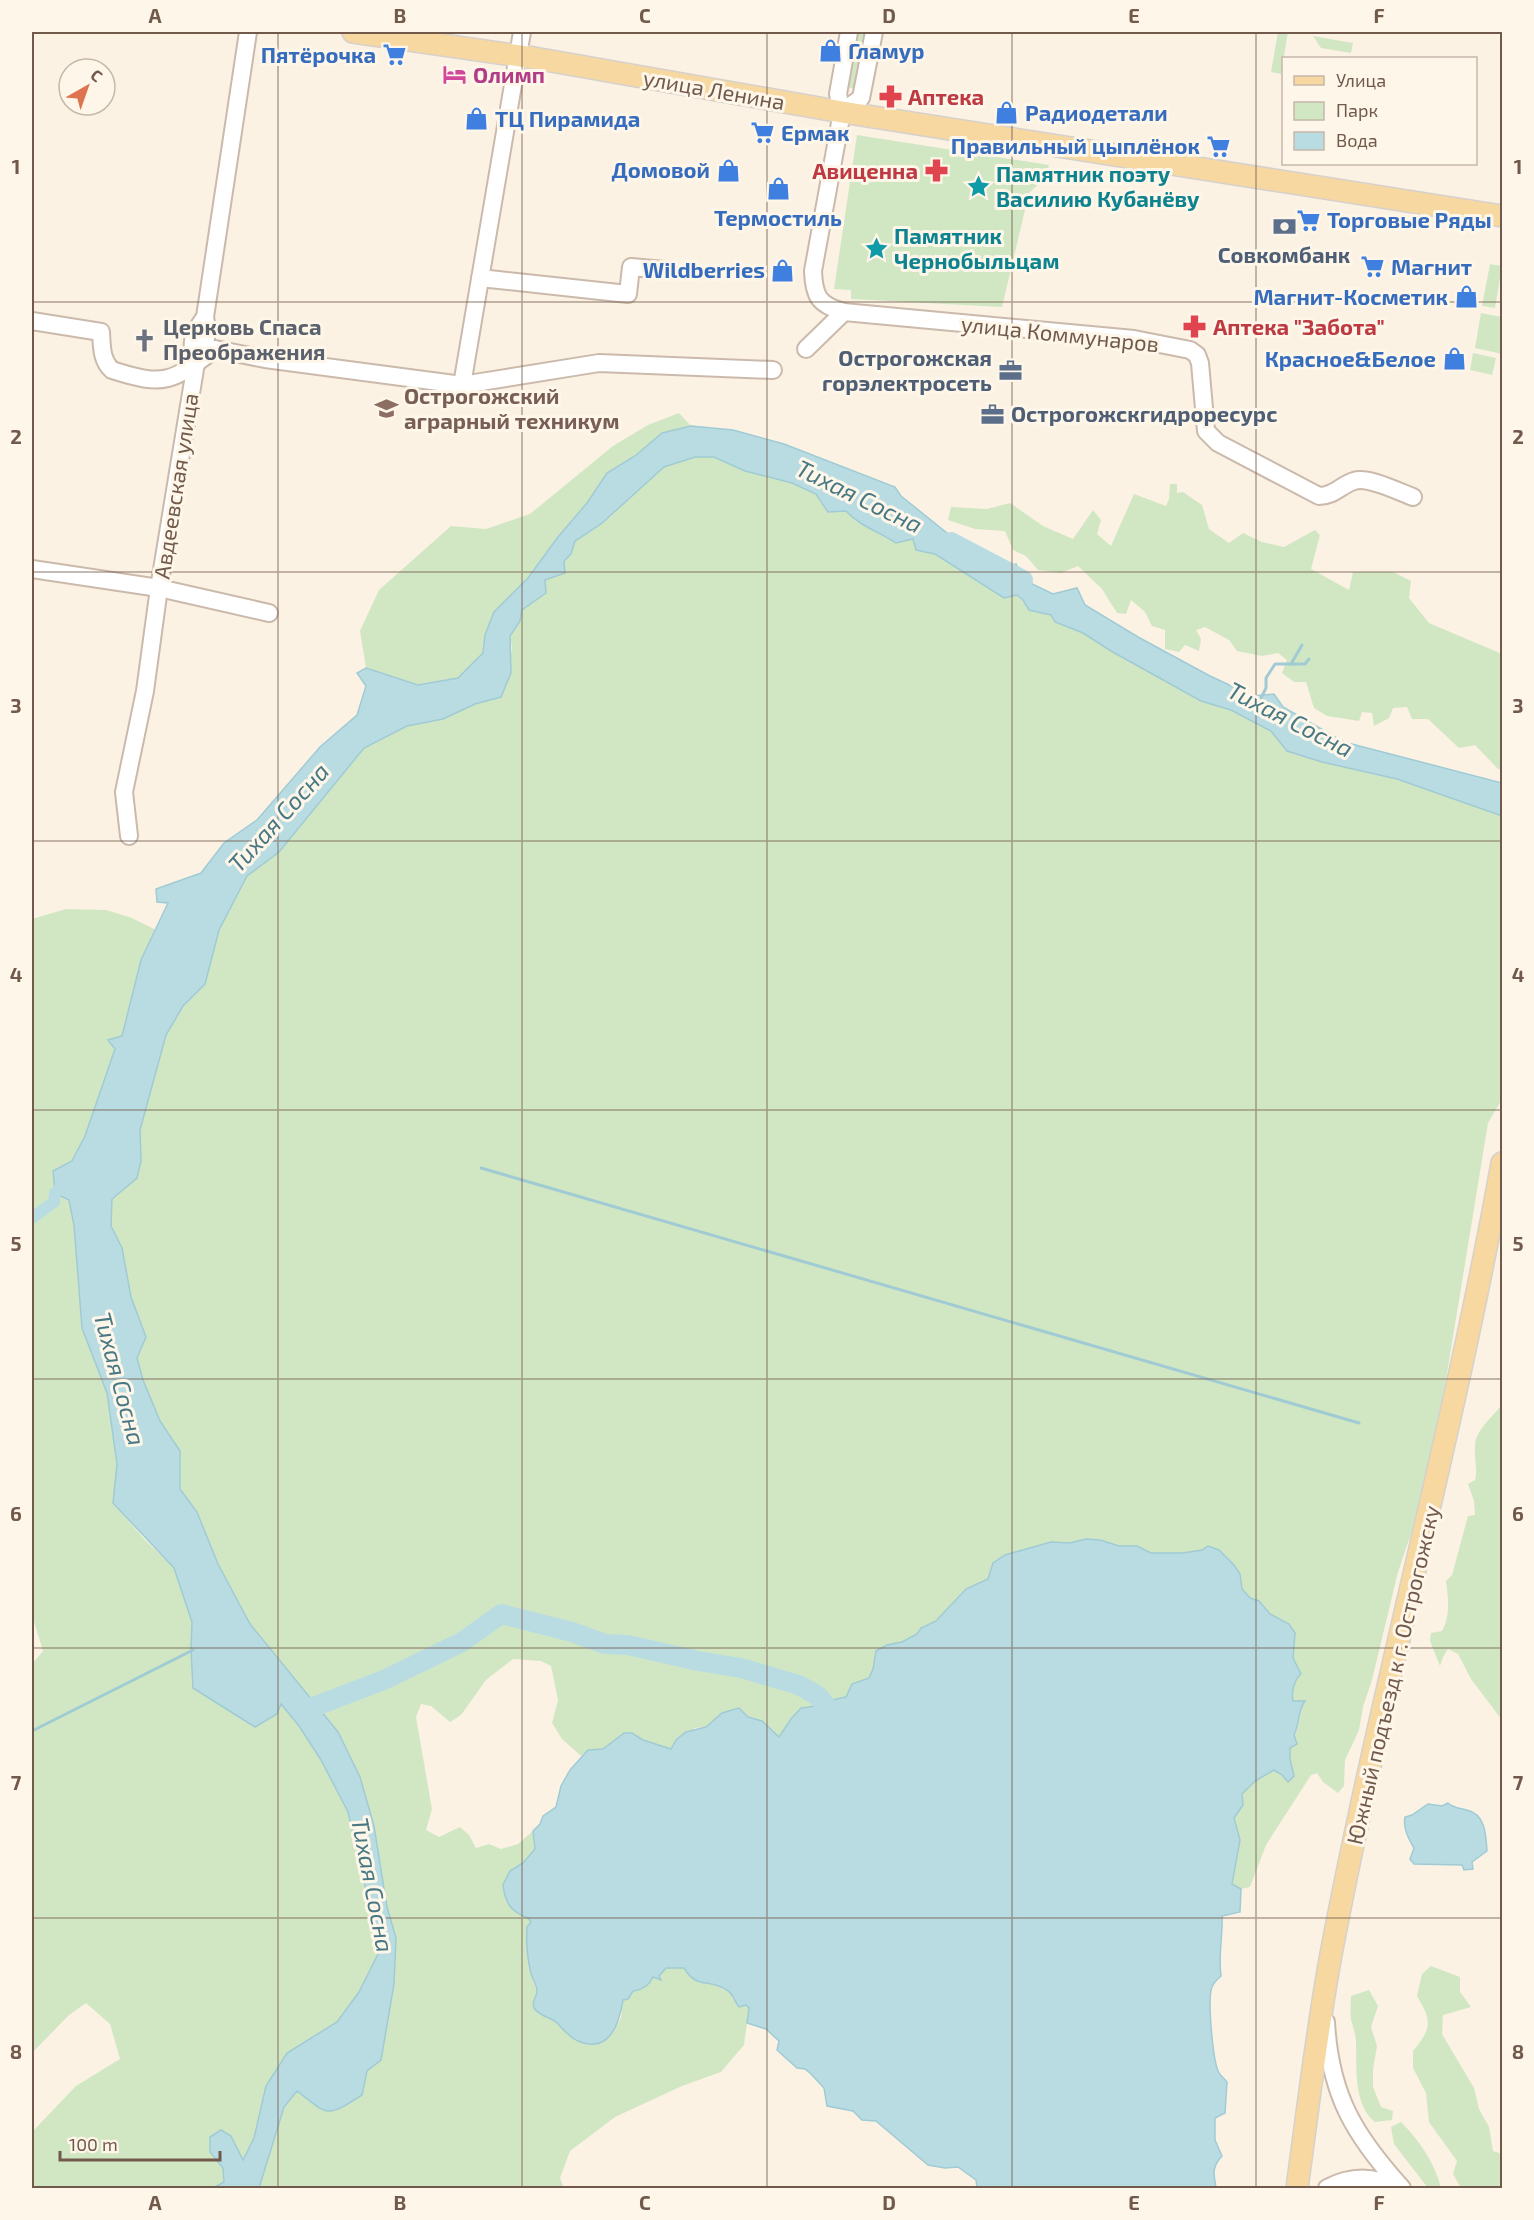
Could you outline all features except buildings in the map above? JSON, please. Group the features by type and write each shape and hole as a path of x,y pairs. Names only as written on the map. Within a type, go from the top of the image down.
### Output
{"main road":[{"name":"улица Ленина","path":"353,32 518,56 842,112 1503,216"},
{"name":"Южный подъезд к г. Острогожску","path":"1297,2188 1324,1995 1364,1800 1479,1287 1503,1163"}],"street":[{"name":"Авдеевская улица","path":"129,836 124,792 145,691 159,588 196,363 207,340 205,316 248,32"},
{"path":"462,385 522,32"},
{"path":"806,349 844,312 830,308 818,297 814,286 813,271 842,112 838,94 849,32"},
{"path":"842,112 861,98 874,32"},
{"path":"480,278 628,294 631,267 663,270"},
{"name":"улица Коммунаров","path":"844,312 1134,339 1190,350 1197,355 1200,363 1206,431 1218,443 1319,496 1328,496 1354,481 1368,480 1413,497"},
{"path":"32,321 101,332 106,365 126,375 158,381 172,378 215,348 265,359 462,385 599,363 773,370"},
{"path":"32,569 159,588 269,613"},
{"path":"1324,1995 1328,2059 1339,2094 1364,2143 1402,2188"},
{"path":"1328,2188 1351,2179 1364,2178 1396,2188"}],"green space":[{"path":"856,32 867,32 857,89 845,87"},
{"path":"1278,32 1288,32 1282,57 1281,74 1271,72"},
{"path":"1313,36 1353,43 1351,53 1321,48"},
{"path":"857,135 1049,165 1046,177 1029,193 1002,307 851,299 851,290 834,289"},
{"path":"1490,264 1502,266 1495,308 1482,306"},
{"path":"1481,313 1502,317 1502,354 1475,348"},
{"path":"1473,353 1496,358 1492,375 1470,370"},
{"path":"679,413 691,426 662,433 635,456 607,473 587,503 528,578 494,612 485,635 483,653 458,678 418,685 366,668 360,631 379,590 451,526 486,529 530,514 613,446 648,425"},
{"path":"695,457 714,457 745,471 792,483 816,494 828,512 846,511 864,525 896,542 913,538 916,550 934,554 1004,598 1017,595 1029,610 1051,615 1055,622 1083,633 1201,701 1231,710 1271,731 1287,751 1322,762 1397,779 1502,816 1502,1099 1488,1123 1436,1441 1413,1528 1398,1572 1359,1730 1345,1760 1344,1786 1338,1793 1323,1782 1317,1773 1311,1775 1266,1845 1250,1887 1241,1889 1232,1884 1240,1840 1234,1818 1243,1805 1242,1794 1255,1781 1274,1769 1288,1782 1294,1776 1290,1747 1298,1727 1300,1707 1303,1701 1293,1701 1292,1694 1301,1674 1293,1658 1295,1633 1289,1624 1270,1614 1259,1601 1250,1598 1241,1589 1240,1574 1234,1565 1202,1550 1183,1553 1150,1553 1137,1546 1119,1546 1100,1540 1086,1539 1070,1543 1051,1542 993,1564 988,1579 966,1589 936,1621 921,1628 917,1634 902,1642 887,1645 876,1651 869,1679 852,1684 846,1697 834,1699 791,1719 779,1737 762,1721 722,1713 706,1727 695,1728 676,1740 671,1749 643,1740 632,1733 603,1749 588,1750 581,1756 562,1739 552,1723 558,1700 551,1666 541,1661 513,1659 486,1680 461,1715 450,1722 431,1706 421,1704 416,1717 432,1809 426,1830 439,1837 460,1827 469,1835 476,1848 489,1844 501,1849 518,1844 533,1831 535,1849 523,1863 510,1871 517,1914 528,1918 531,1923 532,1979 537,1991 533,2002 540,2014 548,2016 576,2041 610,2036 621,2018 623,2000 628,1998 633,1991 645,1987 653,1977 661,1980 659,1976 666,1968 684,1968 699,1983 711,1983 731,1993 733,1999 749,2008 744,2045 721,2072 682,2086 615,2117 570,2151 560,2178 564,2188 259,2188 284,2107 298,2091 316,2106 328,2111 342,2107 362,2095 367,2071 387,2015 394,1984 396,1938 387,1908 374,1826 360,1777 338,1732 250,1624 218,1564 197,1512 180,1489 180,1451 160,1421 143,1380 137,1358 146,1337 131,1297 122,1248 111,1226 112,1198 137,1178 141,1161 140,1130 166,1035 183,1006 205,984 219,930 247,876 279,852 364,748 407,726 443,719 475,704 501,697 512,649 510,636 520,621 522,610 545,580 571,554 575,541 601,524 664,467"},
{"path":"1170,484 1177,484 1177,493 1183,492 1202,505 1209,529 1229,543 1243,533 1262,542 1284,547 1315,530 1320,535 1311,569 1349,590 1353,572 1393,572 1411,581 1409,598 1429,623 1502,654 1502,769 1498,769 1475,745 1459,748 1428,719 1412,719 1407,707 1393,708 1389,718 1374,726 1372,713 1362,712 1359,721 1327,716 1314,708 1306,682 1294,682 1282,673 1287,660 1278,653 1262,656 1237,651 1229,640 1205,627 1196,630 1201,639 1199,651 1185,645 1179,652 1165,649 1165,630 1152,626 1145,612 1131,600 1126,614 1117,613 1102,589 1078,566 1061,573 1038,570 1026,556 1013,550 1005,531 975,529 948,520 951,507 987,509 1010,503 1043,526 1073,539 1093,510 1101,520 1097,534 1111,546 1134,494 1166,506"},
{"path":"66,909 106,910 132,918 156,930 141,960 122,1037 115,1049 85,1136 72,1161 69,1200 74,1225 82,1328 107,1393 117,1464 113,1503 144,1539 174,1568 192,1622 193,1688 255,1727 281,1703 321,1760 348,1812 380,1950 359,1992 337,2022 287,2053 266,2086 254,2138 242,2161 210,2152 224,2168 224,2182 213,2188 32,2188 32,2132 76,2086 120,2059 110,2024 86,2003 69,2015 32,2053 32,1664 43,1651 32,1615 32,919"},
{"path":"1502,1404 1502,1720 1471,1679 1458,1654 1448,1649 1440,1666 1430,1641 1431,1633 1442,1631 1445,1625 1448,1606 1446,1581 1452,1575 1468,1516 1475,1515 1474,1501 1468,1484 1475,1480 1476,1476 1476,1441 1481,1429"},
{"path":"1431,1966 1460,1977 1460,1992 1471,2007 1443,2015 1442,2034 1474,2088 1479,2109 1489,2127 1493,2151 1502,2154 1502,2188 1461,2188 1453,2174 1457,2161 1429,2122 1426,2093 1413,2068 1413,2051 1427,2030 1427,2018 1417,1996 1422,1974"},
{"path":"1369,1990 1378,2006 1371,2027 1377,2046 1373,2087 1381,2107 1393,2111 1392,2120 1375,2122 1368,2115 1360,2096 1356,2040 1351,2017 1351,1996"},
{"path":"1401,2122 1426,2152 1441,2188 1428,2188 1394,2144 1391,2127"}],"water":[{"path":"691,426 733,430 784,444 895,487 901,496 978,558 1002,569 1016,564 1024,580 1053,594 1077,588 1085,605 1138,637 1210,676 1253,696 1274,694 1283,707 1344,742 1502,783 1502,816 1397,779 1322,762 1287,751 1271,731 1231,710 1201,701 1083,633 1055,622 1051,615 1029,610 1017,595 1004,598 935,554 916,550 913,539 896,543 864,525 846,511 828,512 816,494 792,483 745,471 714,457 695,457 664,467 601,524 575,541 571,554 564,561 565,573 545,580 546,593 522,610 520,621 510,636 511,673 501,697 475,704 443,719 407,726 364,748 279,852 247,876 219,930 205,984 183,1006 166,1035 140,1130 141,1161 137,1178 112,1199 111,1226 122,1248 131,1297 146,1337 137,1358 143,1380 160,1421 180,1451 180,1489 197,1512 218,1564 250,1624 338,1732 360,1777 374,1826 387,1907 396,1938 394,1984 381,2060 367,2071 362,2095 341,2108 328,2111 297,2091 284,2107 259,2188 213,2188 224,2182 223,2168 210,2152 210,2137 221,2130 231,2136 243,2160 254,2138 266,2086 287,2053 337,2022 359,1992 380,1950 348,1812 321,1760 299,1726 281,1704 277,1714 255,1727 193,1688 192,1622 174,1568 113,1503 117,1464 107,1393 82,1328 74,1225 69,1200 55,1193 53,1171 72,1161 85,1136 115,1049 108,1040 122,1036 141,960 168,903 157,902 156,889 201,873 224,843 257,820 320,747 357,715 366,686 357,673 366,668 418,685 458,678 483,653 485,635 494,612 528,578 587,503 607,473 635,456 662,433"},
{"path":"1086,1539 1100,1540 1119,1546 1137,1546 1151,1553 1183,1553 1202,1550 1208,1546 1219,1550 1240,1574 1242,1589 1250,1598 1259,1601 1270,1614 1289,1624 1295,1633 1293,1658 1301,1674 1295,1683 1292,1698 1293,1701 1305,1701 1294,1735 1297,1744 1290,1748 1294,1776 1288,1782 1274,1770 1255,1781 1242,1794 1243,1805 1234,1818 1240,1840 1232,1884 1241,1889 1240,1912 1222,1916 1221,1976 1213,1986 1210,2004 1216,2064 1219,2073 1227,2082 1225,2113 1215,2118 1215,2140 1222,2156 1215,2168 1216,2188 977,2188 976,2180 958,2167 945,2168 928,2165 876,2121 862,2120 853,2111 827,2106 824,2088 811,2074 805,2069 797,2068 777,2050 779,2041 766,2029 747,2023 749,2008 746,2005 739,2007 728,1991 715,1985 699,1982 684,1968 666,1968 659,1976 661,1980 653,1977 645,1987 633,1991 628,1999 623,2000 619,2019 611,2035 598,2044 575,2040 557,2023 536,2011 533,2003 537,1989 530,1967 527,1945 527,1927 531,1922 510,1906 505,1897 503,1885 510,1871 523,1863 535,1849 533,1831 540,1824 543,1816 556,1807 561,1786 570,1770 588,1750 603,1749 624,1733 632,1733 643,1740 671,1749 676,1740 686,1732 706,1727 722,1713 739,1708 748,1717 762,1721 779,1737 801,1708 813,1707 846,1697 852,1684 869,1678 876,1651 887,1645 902,1642 917,1634 921,1628 936,1621 966,1589 988,1579 993,1563 1005,1555 1051,1542 1070,1543"},
{"path":"1448,1803 1473,1812 1481,1820 1487,1851 1472,1862 1473,1869 1464,1870 1462,1865 1414,1864 1410,1859 1414,1848 1406,1833 1405,1817 1428,1804 1442,1806"}],"waterway":[{"name":"Тихая Сосна","path":"951,542 1023,580"},
{"path":"1261,698 1266,688 1266,678 1275,664 1291,664 1302,645"},
{"path":"1291,664 1305,664 1309,659"},
{"path":"481,1168 1359,1423"},
{"path":"32,1218 54,1202 55,1193 66,1182"},
{"path":"302,1709 316,1706 386,1679 462,1642 501,1614 572,1632 605,1644 628,1645 741,1668 799,1685 818,1696 824,1703"},
{"path":"32,1731 193,1650"}],"place":[{"name":"Гламур","path":"830,51"},
{"name":"Пятёрочка","path":"394,55"},
{"name":"Олимп","path":"455,75"},
{"name":"Аптека","path":"890,97"},
{"name":"Радиодетали","path":"1007,113"},
{"name":"ТЦ Пирамида","path":"477,119"},
{"name":"Ермак","path":"763,133"},
{"name":"Правильный цыплёнок","path":"1218,146"},
{"name":"Домовой","path":"728,170"},
{"name":"Авиценна","path":"936,171"},
{"name":"Памятник поэту Василию Кубанёву","path":"978,187"},
{"name":"Термостиль","path":"778,189"},
{"name":"Торговые Ряды","path":"1309,220"},
{"name":"Совкомбанк","path":"1284,226"},
{"name":"Памятник Чернобыльцам","path":"876,249"},
{"name":"Магнит","path":"1373,267"},
{"name":"Wildberries","path":"783,270"},
{"name":"Магнит-Косметик","path":"1466,297"},
{"name":"Аптека \"Забота\"","path":"1195,327"},
{"name":"Церковь Спаса Преображения","path":"145,340"},
{"name":"Красное&Белое","path":"1454,359"},
{"name":"Острогожская горэлектросеть","path":"1010,371"},
{"name":"Острогожский аграрный техникум","path":"386,409"},
{"name":"Острогожскгидроресурс","path":"993,414"}]}
